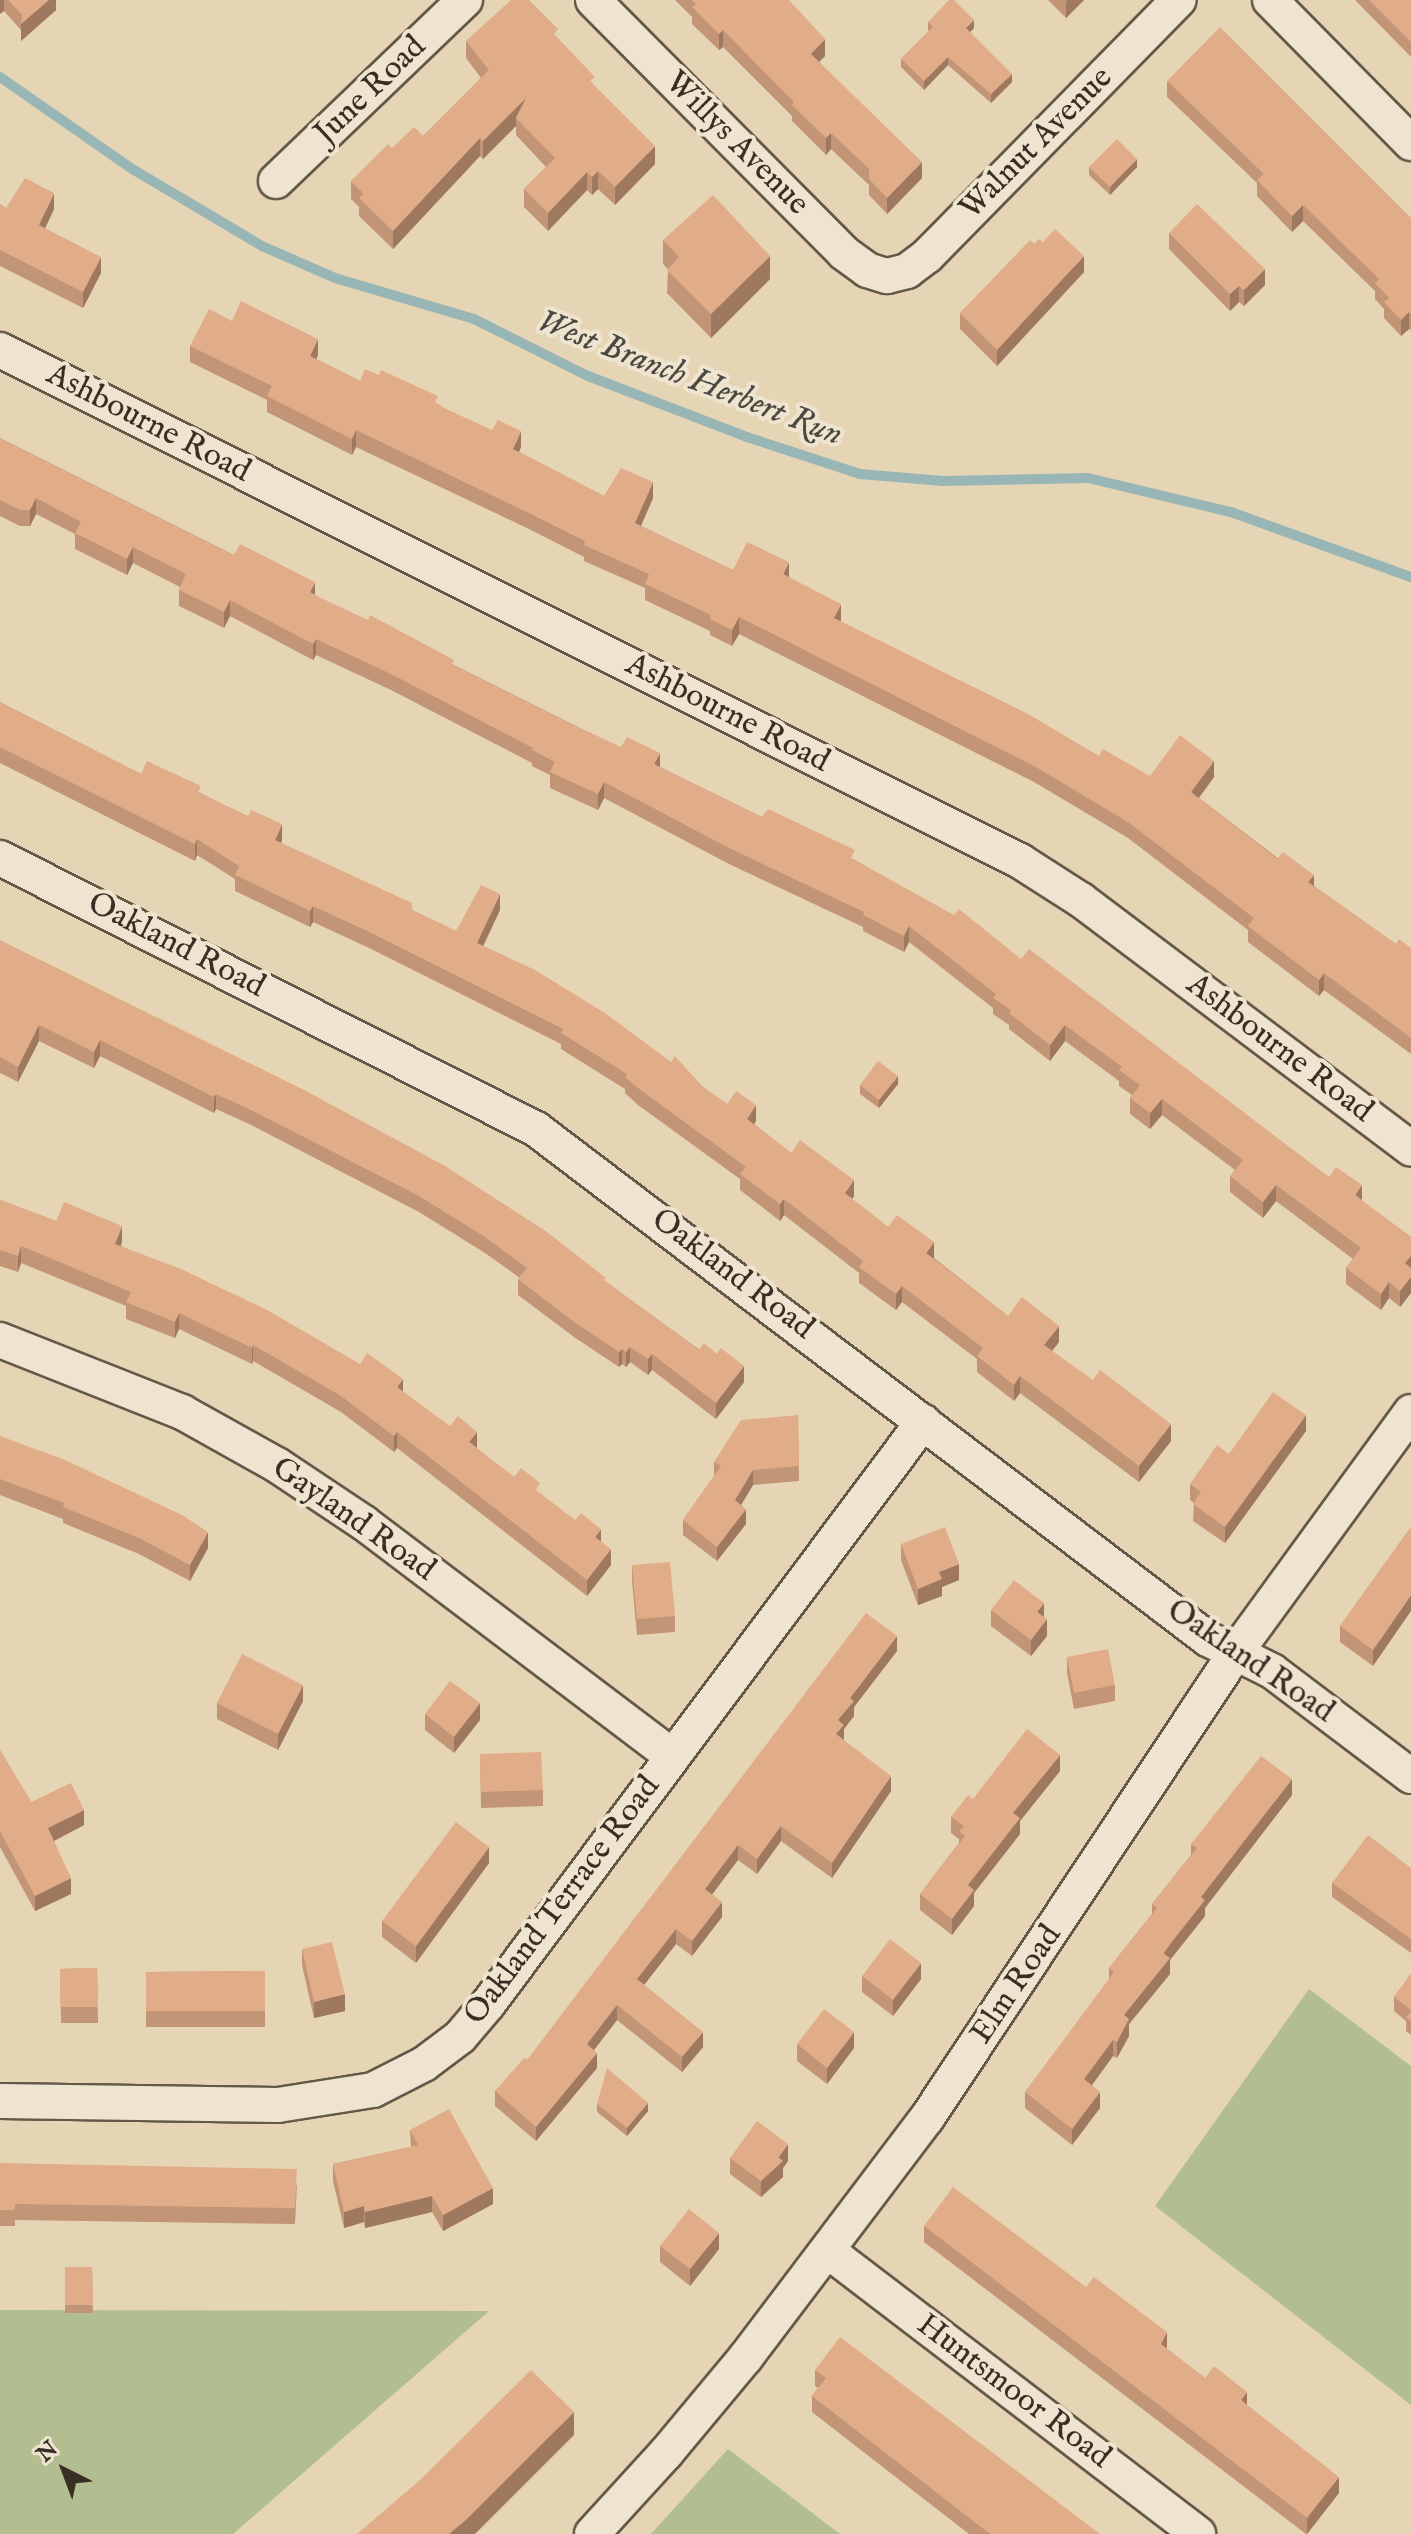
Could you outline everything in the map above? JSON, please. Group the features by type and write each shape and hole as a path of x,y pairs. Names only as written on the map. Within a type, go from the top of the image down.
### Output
{"street":[{"name":"June Road","path":"276,181 465,0"},
{"name":"Willys Avenue","path":"593,0 844,253 867,270 887,276"},
{"name":"Walnut Avenue","path":"887,276 907,271 927,256 1179,0"},
{"path":"1270,0 1411,143"},
{"name":"Ashbourne Road","path":"0,350 1020,861 1063,887 1411,1149"},
{"name":"Oakland Road","path":"0,858 536,1129 1208,1639 1272,1671 1411,1776"},
{"name":"Gayland Road","path":"0,1340 182,1412 277,1465 364,1523 672,1756"},
{"name":"Elm Road","path":"592,2534 666,2453 828,2251 1000,2012 1236,1652 1411,1412"},
{"name":"Oakland Terrace Road","path":"0,2101 278,2105 373,2090 424,2064 460,2037 488,2004 923,1422"},
{"name":"Huntsmoor Road","path":"828,2251 1198,2534"}],"green space":[{"path":"1309,1989 1411,2066 1411,2405 1155,2206"},
{"path":"0,2310 489,2311 233,2534 0,2534"},
{"path":"728,2449 840,2534 651,2534"}],"building":[{"path":"8,0 49,0 21,24 22,15"},
{"path":"511,0 529,0 558,29 554,34 595,77 590,81 655,146 615,187 598,171 592,177 587,172 548,213 524,189 555,158 516,118 526,98 483,141 480,138 393,231 359,198 364,194 351,181 388,144 392,148 414,127 423,136 489,70 466,41"},
{"path":"692,0 789,0 825,39 811,54 922,162 887,198 869,179 869,169 831,133 826,138 723,30 719,34 692,7 696,4"},
{"path":"949,0 954,0 974,20 966,28 1012,74 991,94 948,57 924,81 901,59 933,27 928,22"},
{"path":"1369,0 1411,0 1411,42"},
{"path":"1220,27 1411,218 1411,314 1409,312 1401,320 1384,302 1389,298 1375,283 1379,279 1303,205 1292,216 1257,180 1264,174 1167,81"},
{"path":"1117,139 1137,159 1110,187 1089,167"},
{"path":"25,178 54,193 39,225 101,257 83,292 0,250 0,204 6,208"},
{"path":"713,195 770,256 711,314 667,270 679,257 663,240"},
{"path":"1197,204 1265,269 1244,290 1239,286 1230,294 1169,233"},
{"path":"1055,229 1084,256 997,350 960,313 1030,240 1034,244 1039,239 1043,242"},
{"path":"241,301 318,339 310,356 360,381 365,369 379,375 381,370 438,396 435,402 444,408 492,430 498,420 521,431 513,449 604,496 621,468 653,482 635,523 733,570 747,542 789,562 783,574 841,604 834,618 1028,714 1099,756 1103,749 1150,776 1180,735 1214,761 1191,792 1277,859 1283,852 1314,875 1308,882 1396,944 1399,939 1411,948 1411,1038 1324,973 1319,980 1248,926 1254,918 1128,822 1034,766 739,617 732,630 710,619 711,615 645,584 649,574 584,545 585,541 356,430 352,439 267,396 272,386 190,346 209,309 232,321"},
{"path":"0,438 234,555 240,544 315,582 310,592 321,598 368,620 370,615 454,660 452,664 621,747 627,737 660,753 654,764 762,817 768,809 855,850 851,858 954,915 959,909 1021,959 1029,949 1329,1177 1336,1167 1362,1185 1355,1195 1411,1237 1411,1256 1405,1263 1411,1268 1411,1277 1400,1291 1389,1282 1381,1294 1346,1268 1361,1248 1276,1185 1263,1202 1230,1176 1243,1160 1162,1099 1150,1113 1130,1098 1140,1085 1119,1070 1122,1067 1065,1025 1050,1045 993,998 996,994 909,926 904,936 863,915 864,912 729,848 604,782 598,794 550,772 555,762 533,748 391,674 316,639 313,644 230,600 224,612 179,590 186,574 133,547 127,559 75,533 81,522 36,498 30,510 20,510 0,500"},
{"path":"0,702 141,774 147,761 201,786 198,792 248,816 251,810 282,824 275,840 412,903 412,910 456,931 481,885 500,894 477,943 535,970 605,1013 671,1062 675,1056 703,1087 727,1104 736,1091 756,1105 747,1119 791,1153 800,1140 854,1180 845,1193 888,1227 897,1215 934,1242 926,1253 1008,1316 1022,1297 1059,1326 1044,1345 1093,1380 1100,1370 1171,1424 1139,1466 1020,1376 1014,1385 977,1356 983,1348 902,1286 896,1294 859,1267 863,1261 784,1199 780,1204 740,1174 746,1167 638,1088 625,1077 627,1074 561,1033 563,1029 367,931 313,906 310,911 235,875 239,866 197,839 195,844 0,747"},
{"path":"0,940 304,1090 445,1166 547,1232 606,1278 604,1280 699,1350 704,1343 717,1354 721,1348 744,1366 716,1403 652,1354 648,1359 630,1347 626,1352 622,1349 619,1352 574,1322 518,1279 527,1268 485,1237 419,1196 249,1109 216,1094 214,1097 100,1040 94,1052 39,1025 18,1067 0,1057"},
{"path":"878,1061 898,1076 879,1100 860,1085"},
{"path":"0,1200 56,1221 64,1202 122,1226 115,1244 181,1269 269,1311 360,1364 367,1353 403,1379 397,1387 450,1426 458,1416 477,1432 469,1442 514,1477 521,1468 540,1483 536,1490 575,1520 581,1513 601,1529 595,1537 611,1549 587,1580 397,1432 394,1436 341,1396 253,1345 252,1348 179,1313 175,1322 126,1302 131,1292 21,1246 18,1256 0,1250"},
{"path":"1273,1392 1306,1415 1225,1527 1193,1504 1201,1492 1190,1484 1217,1445 1229,1454"},
{"path":"798,1415 799,1466 753,1470 735,1500 746,1509 717,1547 683,1520 721,1466 714,1462 741,1420"},
{"path":"0,1436 65,1460 182,1515 208,1532 190,1565 139,1538 63,1507 64,1503 0,1479"},
{"path":"945,1527 959,1564 939,1572 942,1579 918,1589 901,1544"},
{"path":"1411,1527 1411,1595 1373,1650 1340,1626"},
{"path":"670,1562 675,1616 637,1619 632,1565"},
{"path":"1014,1580 1044,1603 1037,1612 1047,1619 1031,1640 991,1610"},
{"path":"866,1613 897,1636 850,1698 854,1701 838,1720 844,1725 836,1734 891,1776 832,1863 781,1826 757,1859 738,1845 705,1889 722,1902 692,1941 676,1929 637,1979 703,2032 682,2057 617,2005 587,2044 597,2053 536,2127 495,2091 524,2058 527,2060"},
{"path":"1108,1649 1115,1685 1074,1693 1067,1657"},
{"path":"242,1654 303,1685 278,1734 217,1703"},
{"path":"450,1681 480,1703 454,1737 425,1714"},
{"path":"1027,1729 1060,1755 1013,1813 1020,1818 968,1885 974,1890 952,1919 920,1894 965,1836 959,1831 964,1826 951,1817 968,1795 973,1799"},
{"path":"0,1750 31,1802 71,1783 84,1810 48,1828 71,1878 35,1896 0,1831"},
{"path":"541,1752 543,1790 481,1792 480,1754"},
{"path":"1261,1756 1292,1779 1201,1897 1205,1900 1163,1953 1170,1958 1124,2015 1129,2019 1117,2042 1113,2040 1084,2079 1100,2092 1072,2129 1025,2092 1114,1972 1109,1968 1157,1908 1152,1904 1197,1848 1191,1844"},
{"path":"456,1822 489,1847 416,1946 382,1921"},
{"path":"1368,1835 1411,1868 1411,1939 1332,1883"},
{"path":"890,1939 921,1963 893,2000 862,1976"},
{"path":"332,1942 345,1994 314,2002 302,1949"},
{"path":"97,1968 98,2007 61,2007 60,1969"},
{"path":"265,1971 265,2011 146,2011 146,1972"},
{"path":"1411,1974 1411,2010 1394,1997"},
{"path":"824,2009 854,2032 827,2068 797,2044"},
{"path":"607,2068 648,2103 627,2128 597,2104"},
{"path":"449,2109 493,2188 443,2215 432,2196 365,2212 364,2206 344,2212 333,2164 418,2145 410,2130"},
{"path":"757,2121 788,2144 778,2157 783,2161 761,2181 730,2158"},
{"path":"0,2163 297,2169 295,2208 15,2204 15,2210 0,2210"},
{"path":"953,2187 1086,2287 1094,2277 1167,2332 1161,2344 1205,2378 1214,2366 1247,2392 1241,2400 1339,2477 1307,2518 924,2226"},
{"path":"689,2209 719,2233 690,2269 660,2246"},
{"path":"65,2267 92,2267 93,2305 65,2305"},
{"path":"840,2337 1100,2534 990,2534 812,2396 826,2378 815,2370"},
{"path":"531,2370 574,2412 466,2520 449,2534 357,2534 420,2480"}],"waterway":[{"name":"West Branch Herbert Run","path":"0,77 134,170 262,246 335,278 474,319 588,376 747,437 860,474 943,481 1088,478 1231,512 1411,577"}]}
